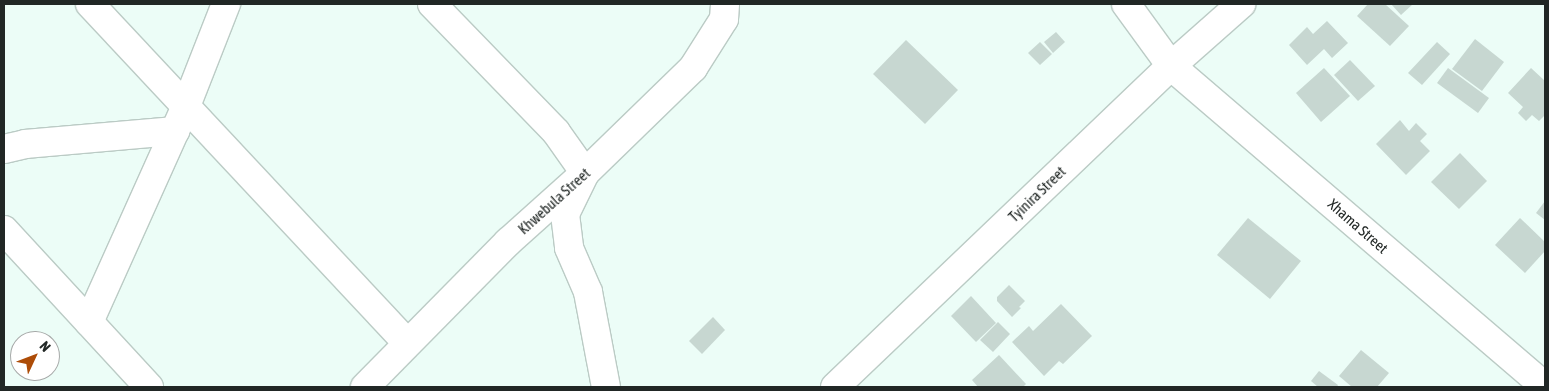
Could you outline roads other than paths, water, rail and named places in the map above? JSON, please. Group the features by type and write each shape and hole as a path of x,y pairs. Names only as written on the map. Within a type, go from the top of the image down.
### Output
{"street":[{"path":"90,4 407,343"},
{"path":"89,322 186,106 226,4"},
{"path":"432,4 556,132 584,173 565,214 569,248 588,292 606,387"},
{"name":"Khwebula Street","path":"365,387 508,242 584,173 693,68 724,19 725,4"},
{"name":"Xhama Street","path":"1126,4 1171,66 1545,386"},
{"name":"Tyinira Street","path":"835,387 1171,66 1241,4"},
{"path":"4,149 25,144 175,131"},
{"path":"4,230 149,387"}]}
